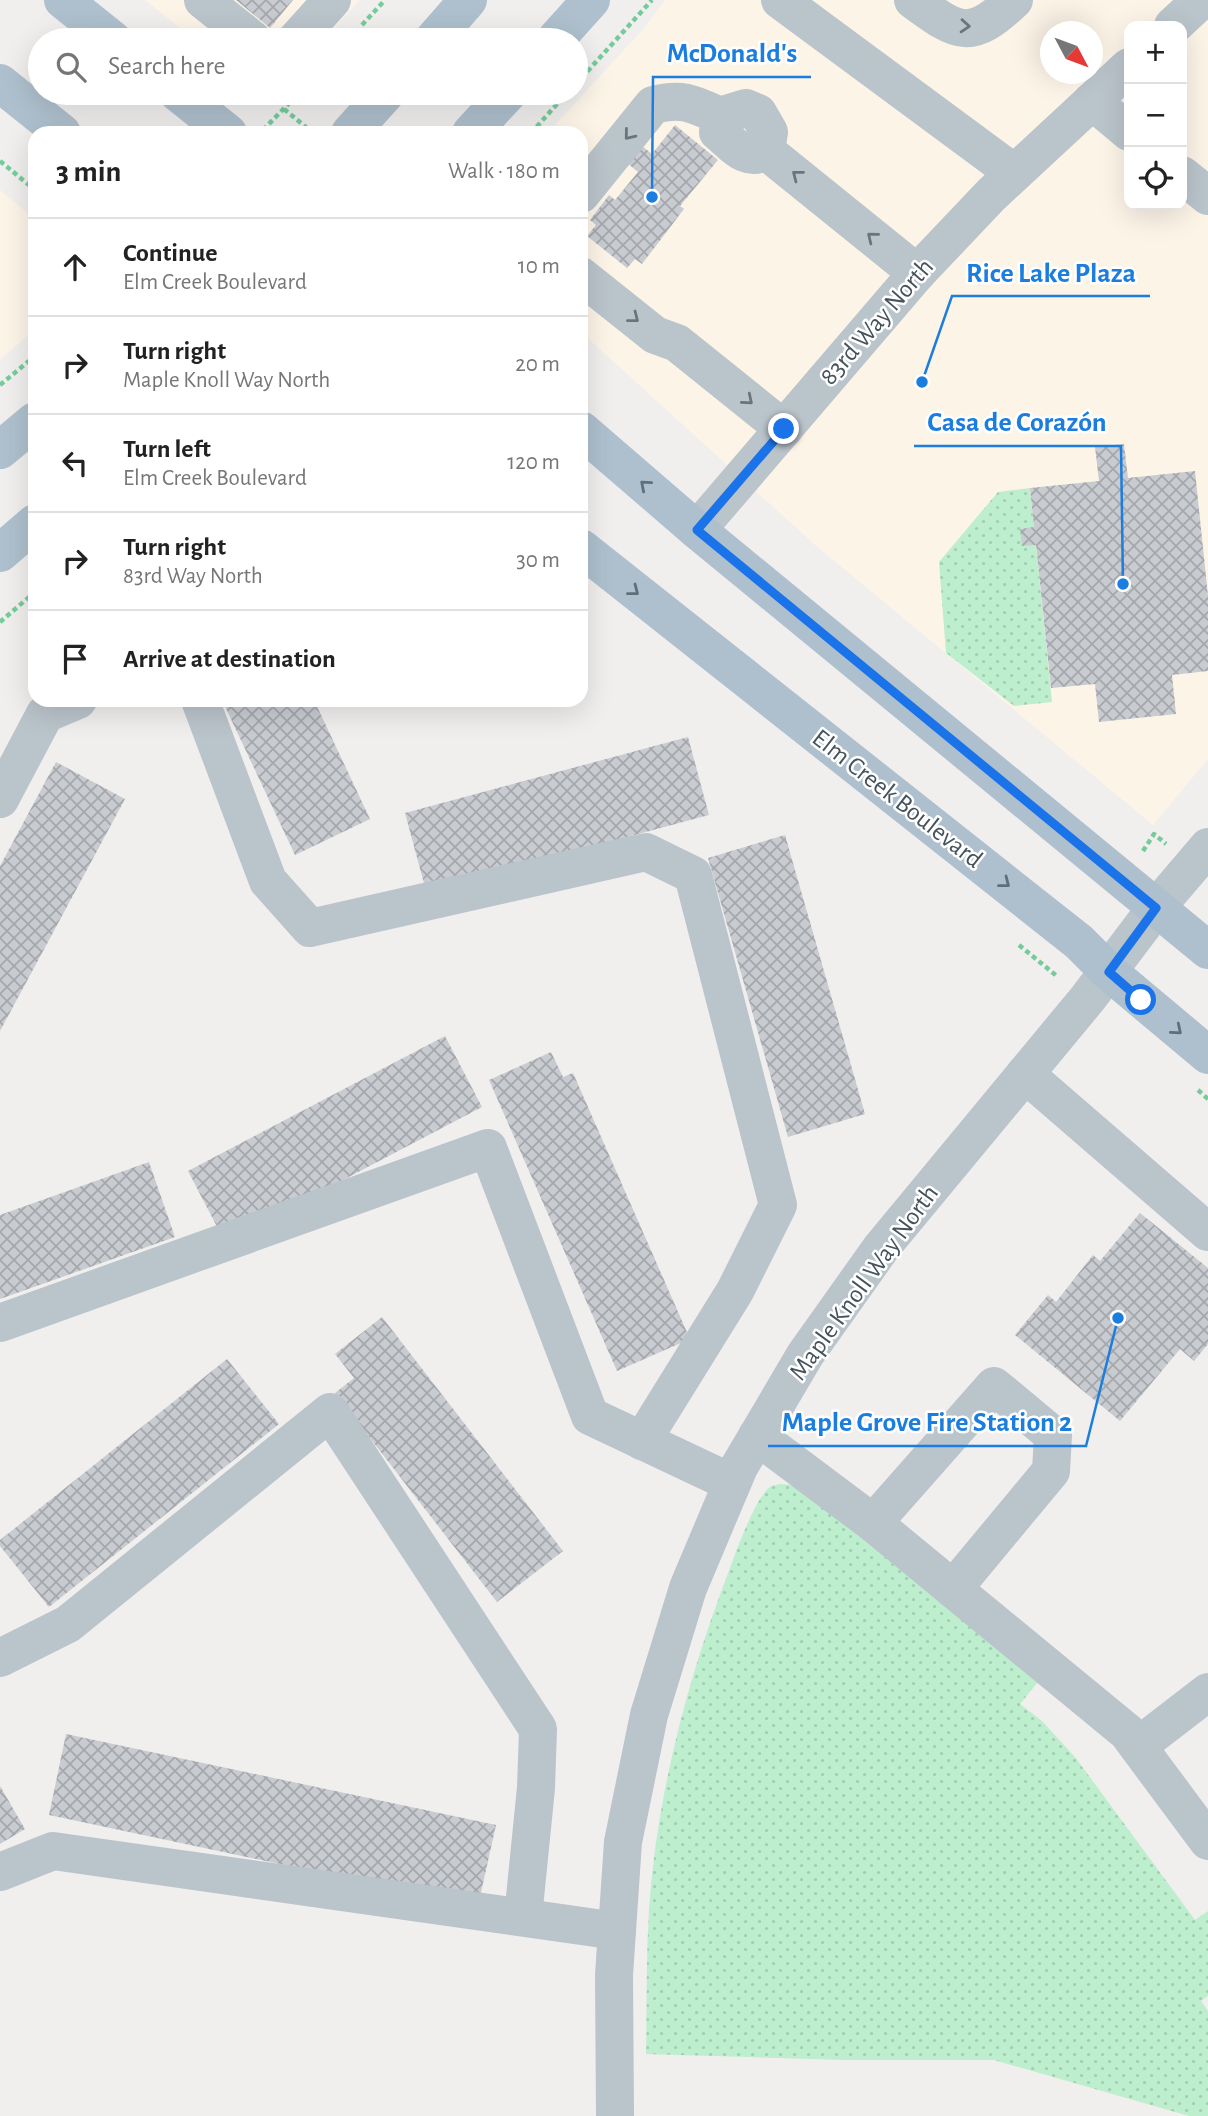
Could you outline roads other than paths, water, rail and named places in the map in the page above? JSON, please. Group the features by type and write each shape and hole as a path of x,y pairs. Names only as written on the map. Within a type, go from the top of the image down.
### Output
{"main road":[{"path":"63,0 98,28"},
{"path":"444,28 468,0"},
{"path":"566,28 591,0"},
{"path":"0,83 53,126"},
{"path":"193,105 219,126"},
{"path":"356,126 375,105"},
{"path":"477,126 497,105"},
{"path":"0,450 28,427"},
{"path":"588,436 697,530 1208,950"},
{"path":"0,552 28,529"},
{"name":"Elm Creek Boulevard","path":"588,554 1068,933 1109,972 1208,1055"}],"street":[{"path":"203,0 238,28"},
{"path":"307,28 332,0"},
{"path":"780,0 1014,173"},
{"path":"913,0 954,26 971,29 993,20 1014,0"},
{"path":"1178,21 1201,0"},
{"name":"83rd Way North","path":"697,530 917,273 1014,173 1124,71"},
{"path":"588,185 653,105 668,101 685,101 720,117 746,108 758,113 769,132 766,151 917,273"},
{"path":"1091,101 1124,128"},
{"path":"1187,179 1208,196"},
{"path":"588,282 655,335 677,343 784,429"},
{"path":"0,799 45,715 63,707"},
{"path":"203,707 268,881 310,928 646,852 693,875 778,1205 735,1291 642,1441"},
{"name":"Maple Knoll Way North","path":"615,2116 614,1975 623,1842 649,1715 688,1588 732,1483 805,1355 881,1248 1109,972 1156,908 1208,847"},
{"path":"1024,1074 1208,1232"},
{"path":"0,1323 488,1148 590,1416 732,1483"},
{"path":"873,1522 994,1386 1004,1394 1053,1435 1051,1471 954,1589"},
{"path":"0,1658 68,1624 330,1412 538,1729 536,1788 523,1917"},
{"path":"757,1436 873,1522 1127,1732 1208,1841"},
{"path":"1138,1746 1208,1692"},
{"path":"0,1872 53,1851 617,1931"}],"place":[{"name":"McDonald's","path":"652,197"},
{"name":"Rice Lake Plaza","path":"922,382"},
{"name":"Casa de Corazón","path":"1123,584"},
{"name":"Maple Grove Fire Station 2","path":"1118,1318"}]}
